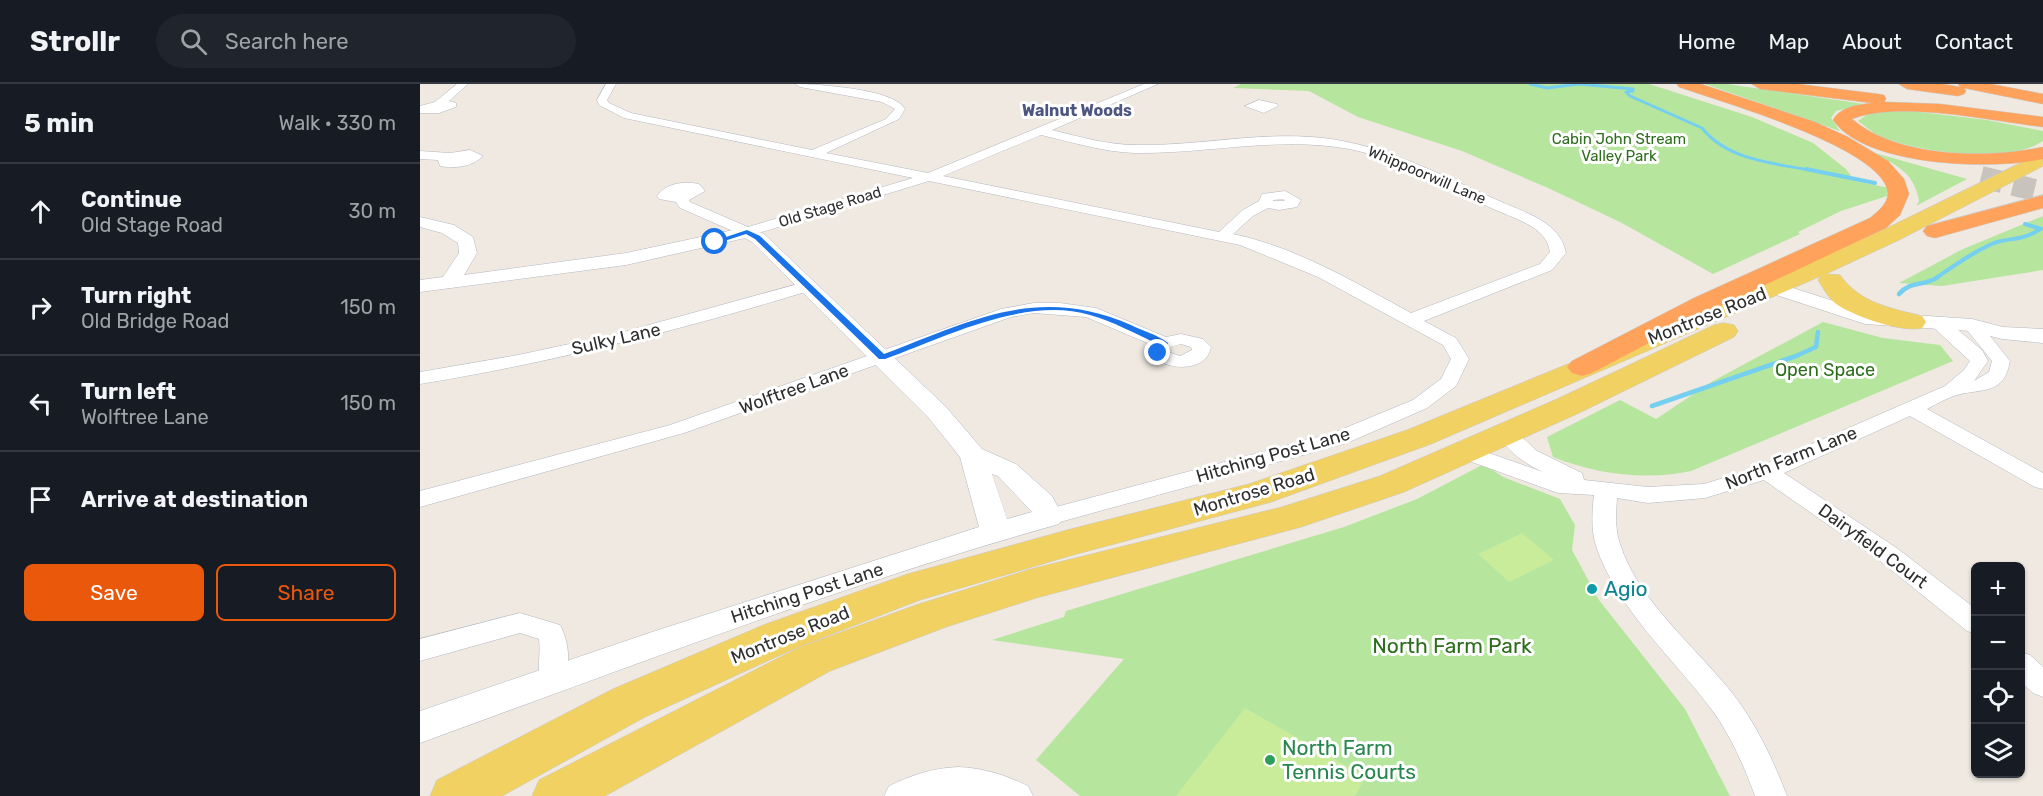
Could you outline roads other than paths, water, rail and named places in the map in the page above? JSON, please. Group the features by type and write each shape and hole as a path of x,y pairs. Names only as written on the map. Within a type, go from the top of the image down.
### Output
{"highway":[{"path":"1685,84 1905,157 1981,177"},
{"path":"1760,84 2043,122"},
{"path":"1803,84 2043,116"},
{"path":"1863,84 2043,107"},
{"path":"1907,84 2043,101"},
{"path":"1966,84 2043,101"},
{"path":"2043,122 1887,107 1848,112 1842,120 1852,130 1870,139 1935,155 1996,159 2043,153"},
{"path":"1582,367 1703,304 1878,223 1893,210 1898,188 1889,174 1876,161 1843,141 1788,119"},
{"path":"1935,231 2043,201"}],"main road":[{"name":"Montrose Road","path":"557,796 815,659 847,647 931,616 1031,584 1288,518 1392,484 1569,406 2043,158"},
{"name":"Montrose Road","path":"455,796 628,703 781,636 908,589 1071,542 1258,494 1419,437 1582,367 1778,296 1832,279 2043,178"},
{"path":"1832,279 1835,290 1850,301 1912,322"}],"street":[{"path":"420,110 432,111 452,105 439,104 463,84"},
{"name":"Hitching Post Lane","path":"420,727 552,678 994,531 1336,439 1420,404 1449,382 1460,359 1450,342 1410,320 1285,255 1224,235 619,114 604,105 602,100 611,84"},
{"path":"800,84 879,97 893,102 900,109 890,121 815,153"},
{"name":"Old Stage Road","path":"420,286 642,257 680,250 747,232 929,177 1153,84"},
{"name":"Whippoorwill Lane","path":"1041,131 1126,149 1270,125 1382,154 1527,219 1547,231 1556,241 1558,253 1546,267 1410,320"},
{"path":"420,155 450,158"},
{"path":"681,198 685,205 758,238 937,411 973,455 992,516 994,531"},
{"path":"1224,235 1248,213 1266,203"},
{"path":"420,222 448,229 467,241 468,253 450,282"},
{"name":"Sulky Lane","path":"420,378 513,362 618,339 697,319 808,286"},
{"path":"1778,296 1865,318 1939,323 1964,332 1994,337 2043,336"},
{"path":"1778,296 1854,325 1898,335 1964,332"},
{"name":"Wolftree Lane","path":"420,499 666,433 778,396 978,321 1034,308 1060,308 1089,312 1164,343"},
{"name":"North Farm Lane","path":"1952,390 1971,374 1979,361 1964,332"},
{"name":"North Farm Lane","path":"1466,452 1566,489 1596,489 1648,495 1705,492 1767,472 1952,390 1982,386 1998,375 2001,361 1994,337"},
{"path":"1911,408 2043,482"},
{"name":"North Farm Lane","path":"1506,433 1519,449 1533,459 1596,489"},
{"path":"973,455 1007,470 1042,503 1049,516"},
{"name":"Dairyfield Court","path":"1767,472 1889,555 1971,620"},
{"path":"1596,489 1615,562 1636,595 1724,705 1750,748 1771,796"},
{"path":"420,650 520,623 551,632 555,654 552,678"},
{"path":"2025,668 2043,685"},
{"path":"900,796 915,788 978,781 1017,796"}],"waterway":[{"path":"1530,84 1547,88 1579,84 1633,89 1633,91 1626,92 1630,96 1702,128 1725,148 1768,163 1814,171"},
{"path":"1806,169 1875,183"},
{"path":"2025,224 2041,229"},
{"path":"1936,278 1964,259 1994,243 2028,235 2040,229"},
{"path":"1899,294 1908,287 1938,277"},
{"path":"1652,406 1796,356 1816,347 1818,332"}],"tunnel":[{"path":"1981,177 2043,192"}],"place":[{"name":"Agio","path":"1592,589"},
{"name":"North Farm Tennis Courts","path":"1270,760"}],"district":[{"name":"Walnut Woods","path":"1077,110"}],"park label":[{"name":"Cabin John Stream Valley Park","path":"1619,148"},
{"name":"Open Space","path":"1825,370"},
{"name":"North Farm Park","path":"1452,646"}]}
